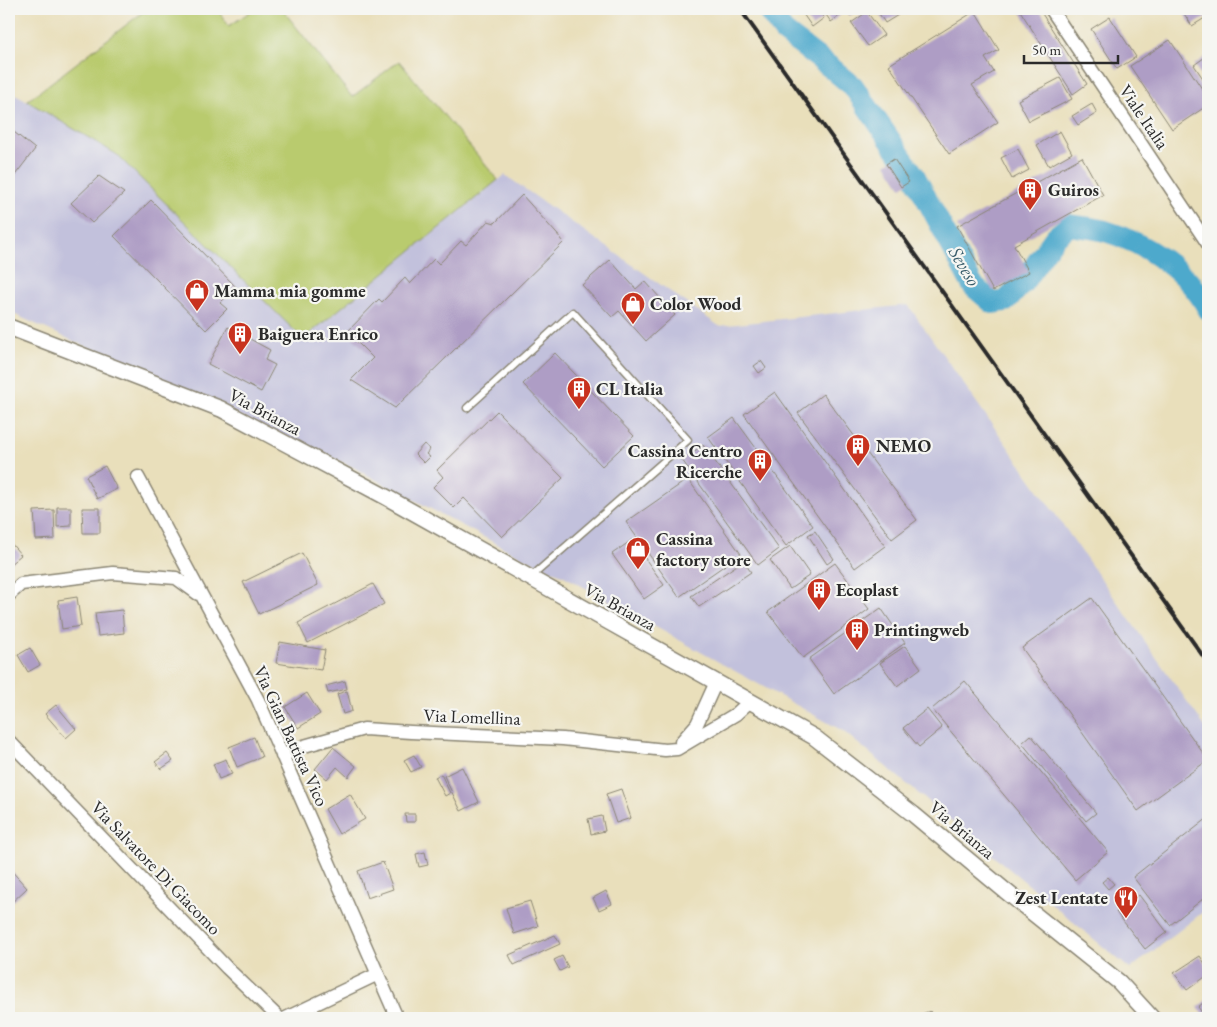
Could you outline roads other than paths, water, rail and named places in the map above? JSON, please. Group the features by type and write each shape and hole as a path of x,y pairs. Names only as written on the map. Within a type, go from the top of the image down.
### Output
{"street":[{"name":"Viale Italia","path":"1050,9 1208,244"},
{"name":"Via Brianza","path":"9,327 221,409 386,498 814,737 914,814 1003,889 1119,982 1152,1018"},
{"name":"Via Gian Battista Vico","path":"138,477 258,700 397,1018"},
{"path":"9,595 21,584 113,573 176,578 202,597"},
{"path":"665,750 681,742 697,724 716,682"},
{"name":"Via Lomellina","path":"282,756 304,746 364,729 563,739 665,750 677,749 736,714 750,701"},
{"name":"Via Salvatore Di Giacomo","path":"9,741 227,968 279,1018"},
{"path":"286,1018 378,974"}],"lane":[{"path":"467,408 573,312 688,440 530,578"}],"waterway":[{"name":"Seveso","path":"767,9 784,32 853,86 914,175 973,286 993,303 1006,301 1022,284 1055,237 1070,225 1105,231 1120,236 1150,251 1178,271 1200,295 1208,309"}],"railway":[{"path":"740,9 1208,663"}],"place":[{"name":"Guiros","path":"1030,211"},
{"name":"Mamma mia gomme","path":"197,312"},
{"name":"Color Wood","path":"633,325"},
{"name":"Baiguera Enrico","path":"240,355"},
{"name":"CL Italia","path":"579,410"},
{"name":"NEMO","path":"858,467"},
{"name":"Cassina Centro Ricerche","path":"760,482"},
{"name":"Cassina factory store","path":"638,570"},
{"name":"Ecoplast","path":"819,611"},
{"name":"Printingweb","path":"857,651"},
{"name":"Zest Lentate","path":"1126,919"}]}
